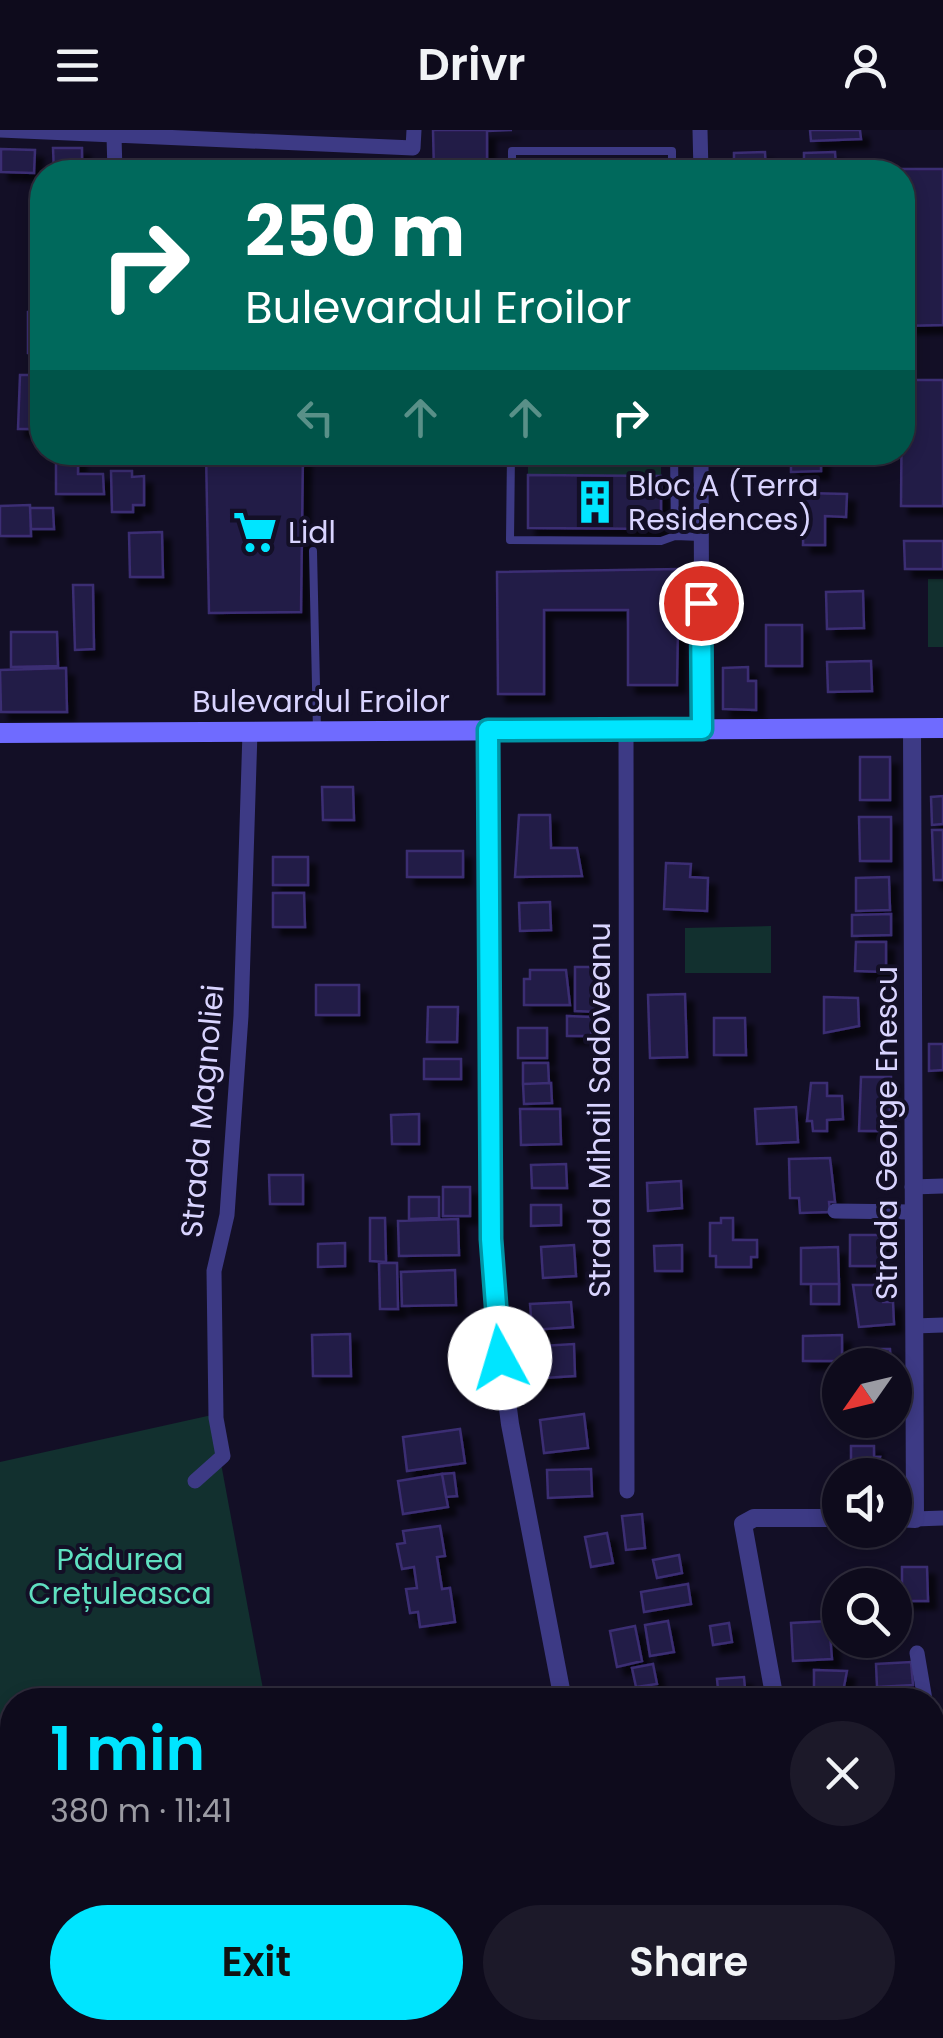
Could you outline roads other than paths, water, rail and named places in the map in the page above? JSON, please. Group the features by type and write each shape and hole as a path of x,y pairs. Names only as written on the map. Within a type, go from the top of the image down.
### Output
{"main road":[{"name":"Bulevardul Eroilor","path":"0,733 943,728"}],"street":[{"path":"0,130 413,148 414,130"},
{"path":"700,130 701,160"},
{"path":"114,136 115,160"},
{"path":"701,465 702,729"},
{"name":"Strada George Enescu","path":"912,728 915,1518"},
{"name":"Strada Mihail Sadoveanu","path":"626,729 627,1491"},
{"path":"488,730 493,1292 510,1424 561,1688"},
{"name":"Strada Magnoliei","path":"195,1481 223,1456 216,1418 214,1271 227,1215 241,1016 250,732"},
{"path":"912,1187 943,1186"},
{"path":"835,1211 913,1212"},
{"path":"914,1326 943,1326"},
{"path":"772,1688 742,1524 754,1518 822,1518"},
{"path":"915,1518 943,1518"},
{"path":"916,1653 923,1688"}],"lane":[{"path":"512,160 512,151 672,152 672,160"},
{"path":"511,465 510,540 661,541 675,536 701,537"},
{"path":"674,465 675,536"},
{"path":"313,551 318,731"}],"place":[{"name":"Bloc A (Terra Residences)","path":"595,502"},
{"name":"Lidl","path":"255,532"}],"park label":[{"name":"Pădurea Crețuleasca","path":"120,1576"}]}
